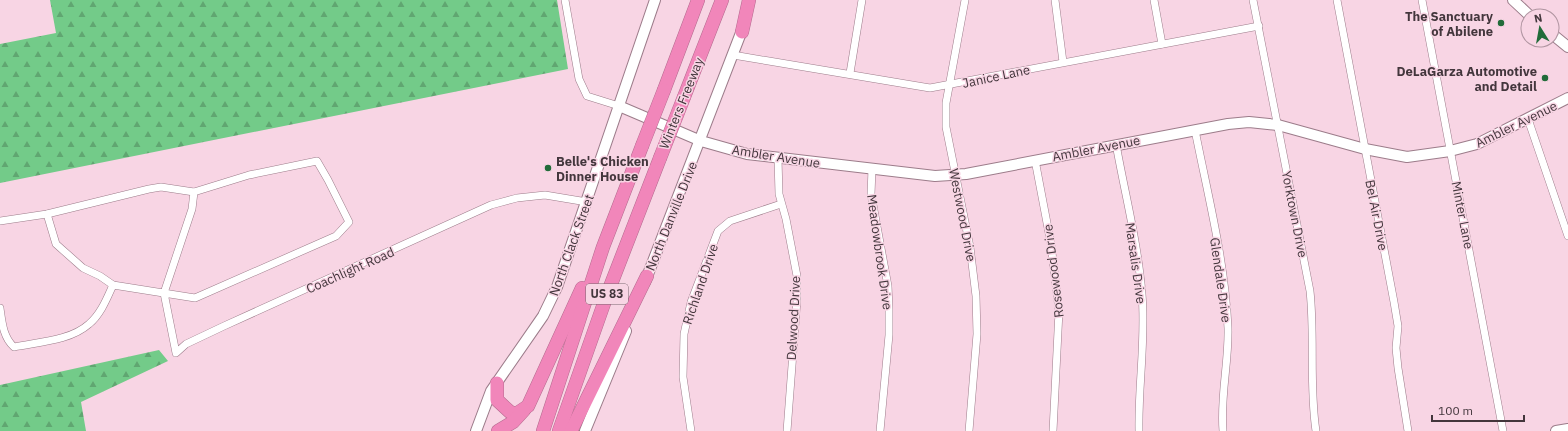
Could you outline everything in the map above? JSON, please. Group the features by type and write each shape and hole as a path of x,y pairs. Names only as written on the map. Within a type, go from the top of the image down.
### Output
{"highway":[{"path":"682,40 694,0"},
{"name":"Winters Freeway","path":"542,431 603,247 698,0"},
{"name":"Winters Freeway","path":"559,431 608,292 722,0"},
{"path":"742,32 749,0"},
{"path":"498,431 513,422 528,406 536,385 603,247"},
{"path":"571,431 647,276"},
{"path":"496,383 497,400 510,412 516,414 528,406"}],"main road":[{"name":"North Clack Street","path":"476,431 491,391 543,316 554,295 655,0"},
{"name":"North Danville Drive","path":"585,431 599,401 701,141 754,0"},
{"path":"1513,0 1522,8"},
{"path":"1560,40 1568,47"},
{"name":"Ambler Avenue","path":"618,106 701,141 747,154 778,159 935,176 956,175 1116,144 1228,124 1249,122 1278,125 1364,149 1407,157 1450,151 1477,144 1568,98"},
{"path":"1556,431 1568,429"}],"street":[{"path":"565,0 579,79 587,96 618,106"},
{"path":"850,73 862,0"},
{"name":"Westwood Drive","path":"965,0 948,86 946,127 970,247 976,296 977,334 969,431"},
{"path":"1055,0 1063,62"},
{"path":"1154,0 1162,44"},
{"name":"Yorktown Drive","path":"1253,0 1310,291 1312,314 1312,397 1316,431"},
{"name":"Bel Air Drive","path":"1337,0 1398,326 1396,348 1408,431"},
{"name":"Minter Lane","path":"1422,0 1503,431"},
{"name":"Janice Lane","path":"733,55 850,73 920,88 948,86 1063,62 1259,26"},
{"path":"1528,119 1568,236"},
{"name":"Glendale Drive","path":"1195,130 1224,279 1228,331 1221,414 1223,431"},
{"name":"Marsalis Drive","path":"1116,144 1142,295 1141,362 1138,402 1139,431"},
{"name":"Delwood Drive","path":"778,159 777,180 797,276 797,300 787,431"},
{"name":"Rosewood Drive","path":"1035,160 1052,244 1059,311 1053,431"},
{"path":"0,221 46,214 161,187 194,192 250,175 317,162 328,180 349,222 336,236 195,298 114,285 83,268 62,251 56,244 46,214"},
{"name":"Meadowbrook Drive","path":"872,169 871,194 888,286 889,309 889,335 880,431"},
{"path":"164,293 192,209 194,192"},
{"name":"Coachlight Road","path":"164,293 176,353 186,344 224,326 491,206 517,198 546,195 587,202"},
{"name":"Richland Drive","path":"691,431 683,377 684,334 691,302 718,231 730,221 782,204"},
{"path":"0,308 4,331 8,341 14,347 52,340 81,330 89,324 99,312 114,285"}],"green space":[{"path":"50,0 557,0 568,69 0,183 0,44 56,33"},
{"path":"159,350 168,361 81,402 86,431 0,431 0,385"}],"place":[{"name":"The Sanctuary of Abilene","path":"1501,23"},
{"name":"DeLaGarza Automotive and Detail","path":"1545,78"},
{"name":"Belle's Chicken Dinner House","path":"548,168"}]}
